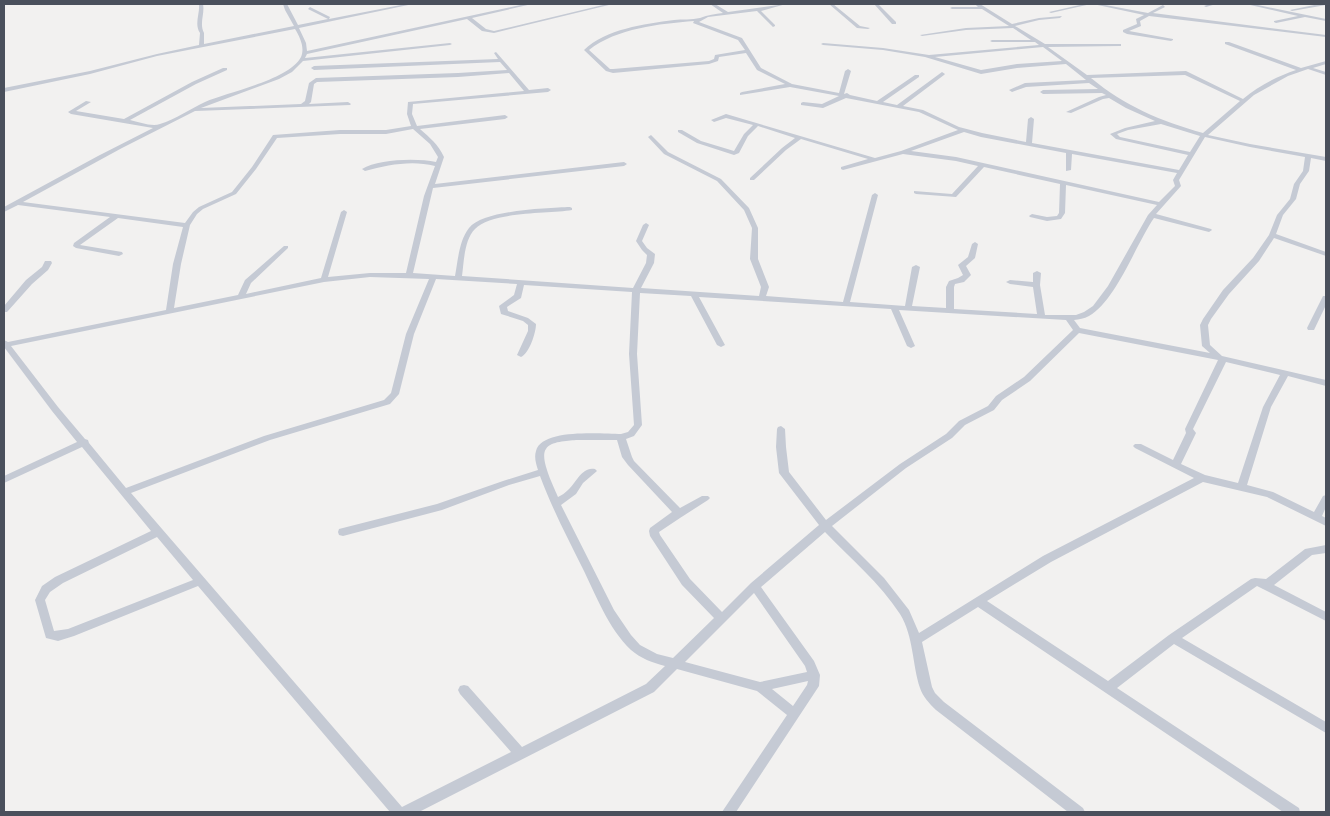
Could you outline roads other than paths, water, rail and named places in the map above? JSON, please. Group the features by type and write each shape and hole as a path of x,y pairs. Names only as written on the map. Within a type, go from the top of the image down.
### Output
{"street":[{"path":"201,4 202,12 198,18 201,46"},
{"path":"4,210 208,102 276,79 300,62 305,53 302,39 288,15 285,4"},
{"path":"376,4 384,8"},
{"path":"4,90 90,72 157,55 384,8 394,4"},
{"path":"296,26 328,18 411,4"},
{"path":"305,53 530,4"},
{"path":"469,18 484,30 494,32 609,4"},
{"path":"712,4 726,13"},
{"path":"748,51 722,54 717,56 716,60 710,62 613,71 608,70 586,50 601,40 633,29 660,23 758,10 784,4"},
{"path":"831,4 859,28 868,28"},
{"path":"876,4 894,22"},
{"path":"977,4 1067,62 1103,91 1161,122 1203,136 1326,159"},
{"path":"1051,12 1089,4"},
{"path":"1095,4 1149,14 1326,36"},
{"path":"1206,6 1214,4"},
{"path":"1248,4 1326,20"},
{"path":"1287,11 1325,4"},
{"path":"1162,6 1138,20 1139,25 1125,31 1171,40"},
{"path":"310,8 328,18"},
{"path":"952,8 984,8"},
{"path":"758,10 773,26"},
{"path":"1276,22 1305,15"},
{"path":"922,34 1013,26 1045,18 1060,17"},
{"path":"699,19 695,21 698,24 740,39 759,69 790,85 925,112 963,130 991,138 1181,172"},
{"path":"992,41 1035,40"},
{"path":"1227,43 1305,69 1326,74"},
{"path":"300,62 450,44"},
{"path":"823,44 883,49 926,56 981,72 1017,66 1067,62"},
{"path":"926,56 1045,47 1119,45"},
{"path":"496,53 528,92"},
{"path":"300,62 314,68 502,60"},
{"path":"398,812 158,532 85,442 55,409 4,344 324,280 370,275 434,276 1041,317 1068,318 1087,314 1104,298 1151,215 1176,188 1176,180 1203,136 1244,101 1270,82 1326,62"},
{"path":"314,68 316,80"},
{"path":"125,121 194,82 225,69"},
{"path":"310,104 312,83 316,80 458,76 511,71"},
{"path":"844,95 848,71"},
{"path":"1012,90 1025,85 1186,73 1244,101"},
{"path":"899,106 942,74"},
{"path":"879,102 917,76"},
{"path":"742,94 790,85"},
{"path":"409,275 431,186 441,157 434,145 414,128 409,117 410,104 412,102 548,90"},
{"path":"1043,92 1103,91"},
{"path":"803,104 824,106 844,95"},
{"path":"1069,112 1101,98 1111,96"},
{"path":"88,102 71,112 158,127"},
{"path":"193,110 348,104"},
{"path":"714,120 730,116 873,158"},
{"path":"170,310 177,264 187,225 194,213 234,193 254,168 275,136 332,132 386,132 504,117"},
{"path":"1029,144 1031,119"},
{"path":"1161,122 1113,134 1118,138 1192,154"},
{"path":"680,131 699,142 734,153 737,152 746,135 757,124"},
{"path":"843,168 873,158 903,152 963,130"},
{"path":"651,137 666,153 719,180 747,209 755,228 754,259 764,287 762,298"},
{"path":"752,179 784,149 800,137"},
{"path":"903,152 946,157 1160,204"},
{"path":"1068,170 1069,152"},
{"path":"1222,359 1206,346 1204,325 1226,292 1256,259 1272,235 1280,215 1293,199 1297,184 1306,171 1308,156"},
{"path":"365,169 404,162 422,161 439,165"},
{"path":"431,186 624,164"},
{"path":"916,192 954,196 982,165"},
{"path":"1032,216 1047,219 1059,218 1062,214 1063,184"},
{"path":"846,304 875,195"},
{"path":"16,203 187,225"},
{"path":"458,278 467,238 472,227 478,222 490,218 570,209"},
{"path":"324,280 344,212"},
{"path":"1151,215 1209,230"},
{"path":"115,217 76,244 76,246 119,254"},
{"path":"646,225 639,241 644,249 651,254 650,262 636,290 633,354 639,421 635,430 621,437 587,437 548,441 540,451 543,472 556,504 610,613 627,638 644,654 760,687 795,714"},
{"path":"1272,235 1326,254"},
{"path":"950,311 950,287 952,283 961,280 967,275 962,264 971,258 975,244"},
{"path":"241,296 248,282 286,247"},
{"path":"4,310 28,282 42,272 48,263"},
{"path":"908,308 916,267"},
{"path":"1037,273 1036,285 1041,317"},
{"path":"125,492 267,438 387,402 396,394 410,334 434,276"},
{"path":"1010,282 1036,285"},
{"path":"521,283 518,296 503,306 507,314 524,318 532,324 532,331 521,355"},
{"path":"694,294 721,345"},
{"path":"1311,328 1326,298"},
{"path":"894,307 911,346"},
{"path":"1068,318 1077,330 1183,350 1326,383"},
{"path":"406,812 520,753 643,693 656,684 755,586 825,526 904,466 949,436 962,423 991,408 999,398 1027,379 1077,330"},
{"path":"1183,350 1206,346"},
{"path":"1176,464 1191,433 1189,428 1222,359"},
{"path":"1242,487 1267,407 1285,374"},
{"path":"781,429 782,470 825,526 894,597 909,620 916,640 924,682 931,697 940,706 1078,812"},
{"path":"621,437 630,463 675,508 676,515"},
{"path":"4,480 85,442"},
{"path":"1138,446 1202,478 1270,494 1326,522"},
{"path":"343,532 439,507 512,480 543,472"},
{"path":"556,504 573,492 580,481 592,472"},
{"path":"916,640 1047,559 1202,478"},
{"path":"705,498 654,531 655,536 686,582 721,618"},
{"path":"1316,517 1326,498"},
{"path":"158,532 59,580 46,589 40,600 50,635 58,636 70,633 200,581"},
{"path":"1264,584 1270,582 1309,552 1326,550"},
{"path":"1108,688 1173,638 1252,584 1259,582 1264,584 1326,617"},
{"path":"729,812 813,686 814,675 810,664 755,586"},
{"path":"978,601 1294,812"},
{"path":"1173,638 1326,728"},
{"path":"760,687 814,675"},
{"path":"464,690 520,753"}]}
